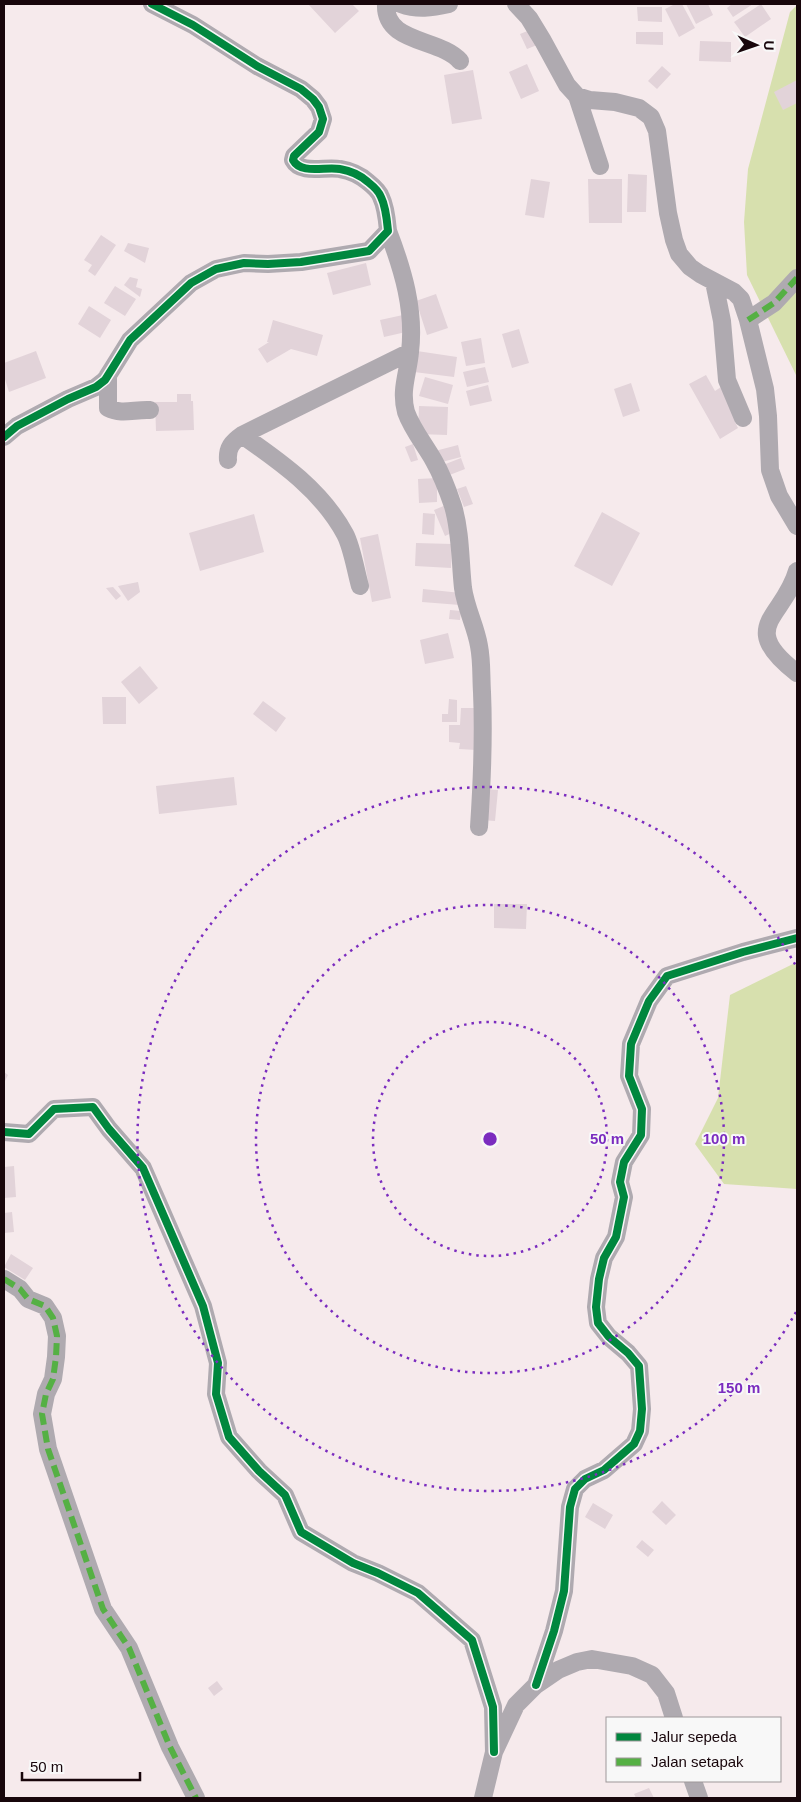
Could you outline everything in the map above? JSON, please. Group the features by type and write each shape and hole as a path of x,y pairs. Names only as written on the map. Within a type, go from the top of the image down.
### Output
{"street":[{"path":"152,4 193,25 257,66 301,89 313,98 319,107 323,119 319,132 294,156 293,160 296,165 304,168 340,169 357,174 381,195 388,231 402,267 408,293 410,352 403,383 406,412 435,463 453,505 458,523 467,610 479,644 484,727 480,827"},
{"path":"386,4 388,16 399,32 451,52 460,61"},
{"path":"401,4 413,8 421,8 449,4"},
{"path":"516,4 529,18 544,41 566,85 577,96 600,166"},
{"path":"577,96 639,108 650,117 656,131 668,213 679,254 690,267 734,292 741,299 765,389 770,470 779,496 797,526"},
{"path":"4,437 17,426 68,399 96,387 108,375 130,340 191,283 216,269 244,263 301,262 369,251 388,231"},
{"path":"748,320 774,303 797,278"},
{"path":"714,282 722,321 727,380 743,418"},
{"path":"228,460 227,453 230,446 242,436 410,352"},
{"path":"108,375 108,408 115,412 150,410"},
{"path":"242,436 279,461 318,496 346,535 360,586"},
{"path":"797,570 795,580 768,621 767,635 771,648 797,672"},
{"path":"536,1686 554,1631 564,1591 570,1507 575,1489 585,1479 604,1470 634,1444 640,1431 642,1409 639,1366 628,1353 609,1337 598,1323 596,1307 599,1279 604,1258 616,1236 624,1197 620,1182 624,1162 641,1135 642,1109 630,1076 631,1044 649,1001 667,976 743,952 797,938"},
{"path":"4,1132 29,1134 54,1109 93,1106 109,1129 143,1168 203,1306 218,1363 216,1394 229,1437 259,1471 285,1495 300,1532 353,1563 418,1593 472,1640 493,1706 494,1752"},
{"path":"4,1279 20,1289 28,1299 45,1306 53,1318 57,1336 53,1379 46,1394 42,1414 48,1449 103,1609 130,1648 170,1747 196,1798"},
{"path":"483,1798 494,1752 516,1705 536,1686 558,1670 577,1662 592,1659 632,1666 652,1675 666,1693 674,1717"},
{"path":"693,1782 700,1798"}],"green space":[{"path":"797,5 797,377 747,275 744,222 748,169 790,12"},
{"path":"797,962 797,1189 724,1184 695,1144 718,1098 730,995"}],"building":[{"path":"308,4 352,4 359,11 335,33"},
{"path":"675,4 682,4 695,28 679,37 665,9"},
{"path":"686,4 708,4 713,15 696,24"},
{"path":"732,4 753,4 733,17 727,8"},
{"path":"761,4 771,19 745,37 734,22"},
{"path":"637,7 662,7 662,22 638,21"},
{"path":"530,30 537,45 527,49 520,34"},
{"path":"636,32 663,32 663,45 636,44"},
{"path":"700,41 731,42 731,62 699,61"},
{"path":"527,64 539,91 521,99 509,72"},
{"path":"662,66 671,74 657,89 648,81"},
{"path":"473,70 482,119 452,124 444,75"},
{"path":"797,80 797,103 783,110 774,92"},
{"path":"628,174 647,175 646,212 627,212"},
{"path":"531,179 550,182 544,218 525,215"},
{"path":"588,179 622,179 622,223 589,223"},
{"path":"101,235 116,245 95,276 88,271 92,265 84,260"},
{"path":"128,243 149,248 145,263 124,251"},
{"path":"366,263 371,285 333,295 327,273"},
{"path":"130,277 138,279 136,287 142,289 140,297 124,285"},
{"path":"115,286 136,299 125,316 104,303"},
{"path":"436,294 448,328 427,335 416,301"},
{"path":"89,306 111,320 100,338 78,324"},
{"path":"403,315 406,332 384,337 380,320"},
{"path":"273,320 323,335 317,356 291,349 267,363 258,349 269,342 267,342"},
{"path":"519,329 529,363 512,368 502,334"},
{"path":"481,338 485,363 466,366 461,342"},
{"path":"36,351 46,378 9,392 4,376 4,363"},
{"path":"417,351 457,357 454,377 414,372"},
{"path":"485,367 489,382 467,387 463,372"},
{"path":"706,375 715,391 721,387 741,419 735,422 738,428 720,439 689,384"},
{"path":"425,377 453,385 448,404 419,396"},
{"path":"631,383 640,411 623,417 614,389"},
{"path":"488,385 492,401 470,406 466,391"},
{"path":"177,394 191,394 194,430 156,431 155,402 177,402"},
{"path":"419,406 448,407 447,435 418,434"},
{"path":"413,444 418,460 411,462 405,447"},
{"path":"458,445 461,457 438,463 435,451"},
{"path":"461,458 465,469 447,476 443,465"},
{"path":"437,478 437,502 419,503 418,479"},
{"path":"466,486 473,504 464,507 457,489"},
{"path":"446,505 456,531 445,536 434,510"},
{"path":"602,512 640,533 612,586 574,566"},
{"path":"423,513 435,514 434,535 422,534"},
{"path":"254,514 264,552 200,571 189,533"},
{"path":"378,534 391,598 372,602 360,538"},
{"path":"416,543 452,544 451,568 415,566"},
{"path":"138,582 140,592 128,601 118,586"},
{"path":"113,587 121,596 116,600 106,588"},
{"path":"423,589 461,593 460,605 422,602"},
{"path":"450,610 461,611 460,620 449,619"},
{"path":"448,633 454,658 425,664 420,640"},
{"path":"140,666 158,688 139,704 121,682"},
{"path":"102,697 126,697 126,724 103,724"},
{"path":"449,699 457,700 457,722 442,722 442,714 448,714"},
{"path":"263,701 286,718 276,732 253,714"},
{"path":"461,708 478,708 476,750 459,749 460,743 449,742 449,725 460,725"},
{"path":"234,777 237,805 159,814 156,786"},
{"path":"484,789 498,790 495,821 482,820"},
{"path":"494,904 527,904 526,929 494,928"},
{"path":"4,1072 8,1075 4,1083"},
{"path":"14,1166 16,1197 4,1198 4,1167"},
{"path":"12,1212 14,1232 4,1233 4,1213"},
{"path":"11,1254 33,1268 25,1280 4,1267"},
{"path":"662,1501 676,1515 666,1525 652,1512"},
{"path":"593,1503 613,1515 605,1529 585,1517"},
{"path":"642,1540 654,1550 648,1557 636,1547"},
{"path":"217,1681 223,1689 214,1696 208,1688"},
{"path":"649,1788 654,1798 636,1798 634,1794"}],"marked path":[{"path":"748,320 774,303 797,278"},
{"path":"4,1279 20,1289 28,1299 45,1306 53,1318 57,1336 56,1357 53,1379 46,1394 42,1414 48,1449 103,1609 129,1648 170,1747 196,1798"}],"cycle path":[{"path":"4,437 17,426 68,399 96,387 105,380 130,340 191,283 216,269 244,263 301,262 369,251 388,231 385,209 380,195 376,189 359,175 334,168 308,169 297,165 293,160 294,156 319,132 323,119 319,107 313,99 301,89 257,66 193,25 152,4"},
{"path":"536,1685 554,1631 564,1591 570,1507 575,1489 585,1479 604,1470 634,1444 640,1431 642,1409 639,1366 628,1353 609,1337 598,1323 596,1307 599,1279 604,1258 616,1237 624,1197 620,1182 624,1162 641,1135 642,1109 629,1076 631,1044 649,1001 667,976 743,952 797,938"},
{"path":"4,1132 29,1134 54,1109 93,1107 109,1129 143,1168 203,1306 218,1363 216,1394 229,1437 259,1471 285,1495 301,1532 353,1563 418,1593 472,1640 493,1707 494,1752"}]}
